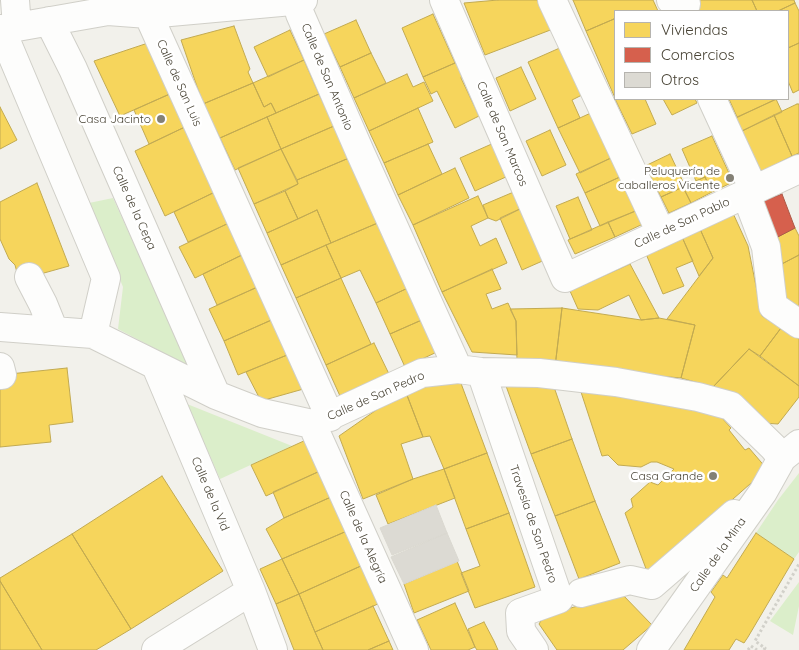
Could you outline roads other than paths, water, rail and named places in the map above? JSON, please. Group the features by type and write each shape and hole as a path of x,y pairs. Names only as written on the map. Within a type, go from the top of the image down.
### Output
{"street":[{"path":"15,0 6,29 106,278 93,334"},
{"name":"Calle de San Antonio","path":"296,0 357,161 398,214 470,370"},
{"path":"6,29 49,21 106,6 148,14 303,0"},
{"name":"Calle de San Marcos","path":"444,0 566,265"},
{"path":"552,0 603,107 634,188 661,234"},
{"name":"Calle de San Luis","path":"148,14 205,153 278,280 292,312 321,421"},
{"name":"Calle de la Cepa","path":"49,21 73,69 216,395"},
{"path":"712,100 750,192 766,247 773,306 799,324"},
{"name":"Calle de San Pablo","path":"566,265 661,234 799,169"},
{"path":"29,277 54,331"},
{"name":"Calle de San Pedro","path":"0,327 93,334 216,395 262,413 321,421 410,371 422,373 470,370 539,373 616,382 698,396 731,406 774,448 791,451"},
{"name":"Calle de la Vid","path":"156,366 251,591 270,614 280,646"},
{"name":"Travesía de San Pedro","path":"470,370 559,599 520,613 521,631 534,650"},
{"name":"Calle de la Alegría","path":"321,421 414,650"},
{"name":"Calle de la Mina","path":"651,650 791,451"},
{"name":"Calle de la Mina","path":"581,593 630,580 652,585 745,504"},
{"path":"156,650 251,591"}],"place":[{"name":"Casa Jacinto","path":"161,119"},
{"name":"Peluquería de caballeros Vicente","path":"730,178"},
{"name":"Casa Grande","path":"713,476"}]}
